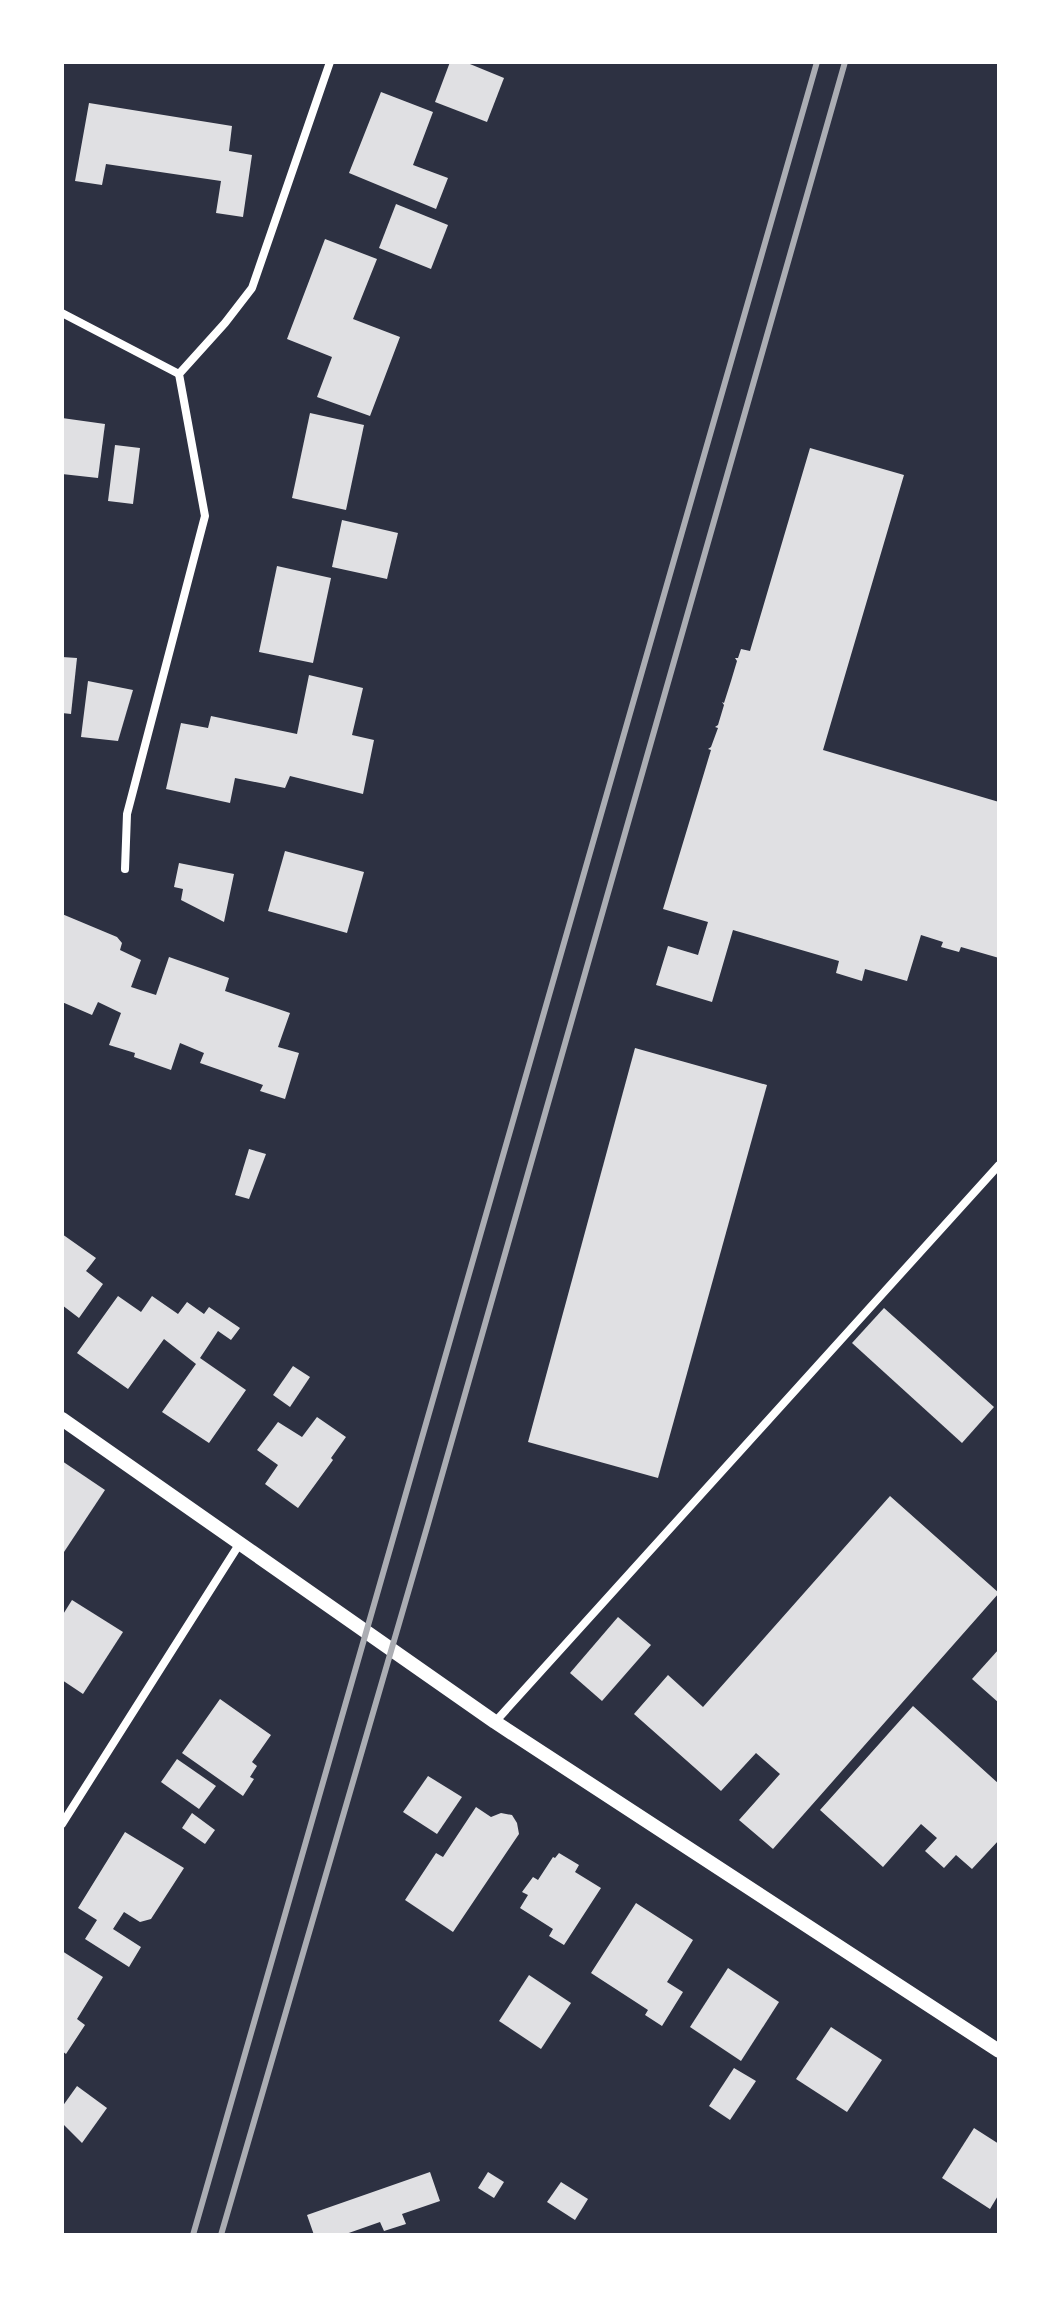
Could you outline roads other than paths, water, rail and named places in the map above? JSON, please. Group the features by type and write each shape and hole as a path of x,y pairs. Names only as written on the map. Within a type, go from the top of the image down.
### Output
{"street":[{"path":"179,374 252,288 330,62"},
{"path":"62,313 179,374"},
{"path":"125,869 127,814 205,516 179,374"},
{"path":"495,1722 999,1165"},
{"path":"62,1419 495,1722 999,2051"},
{"path":"62,1824 240,1543"}],"railway":[{"path":"193,2235 817,62"},
{"path":"221,2235 428,1524 845,62"}]}
